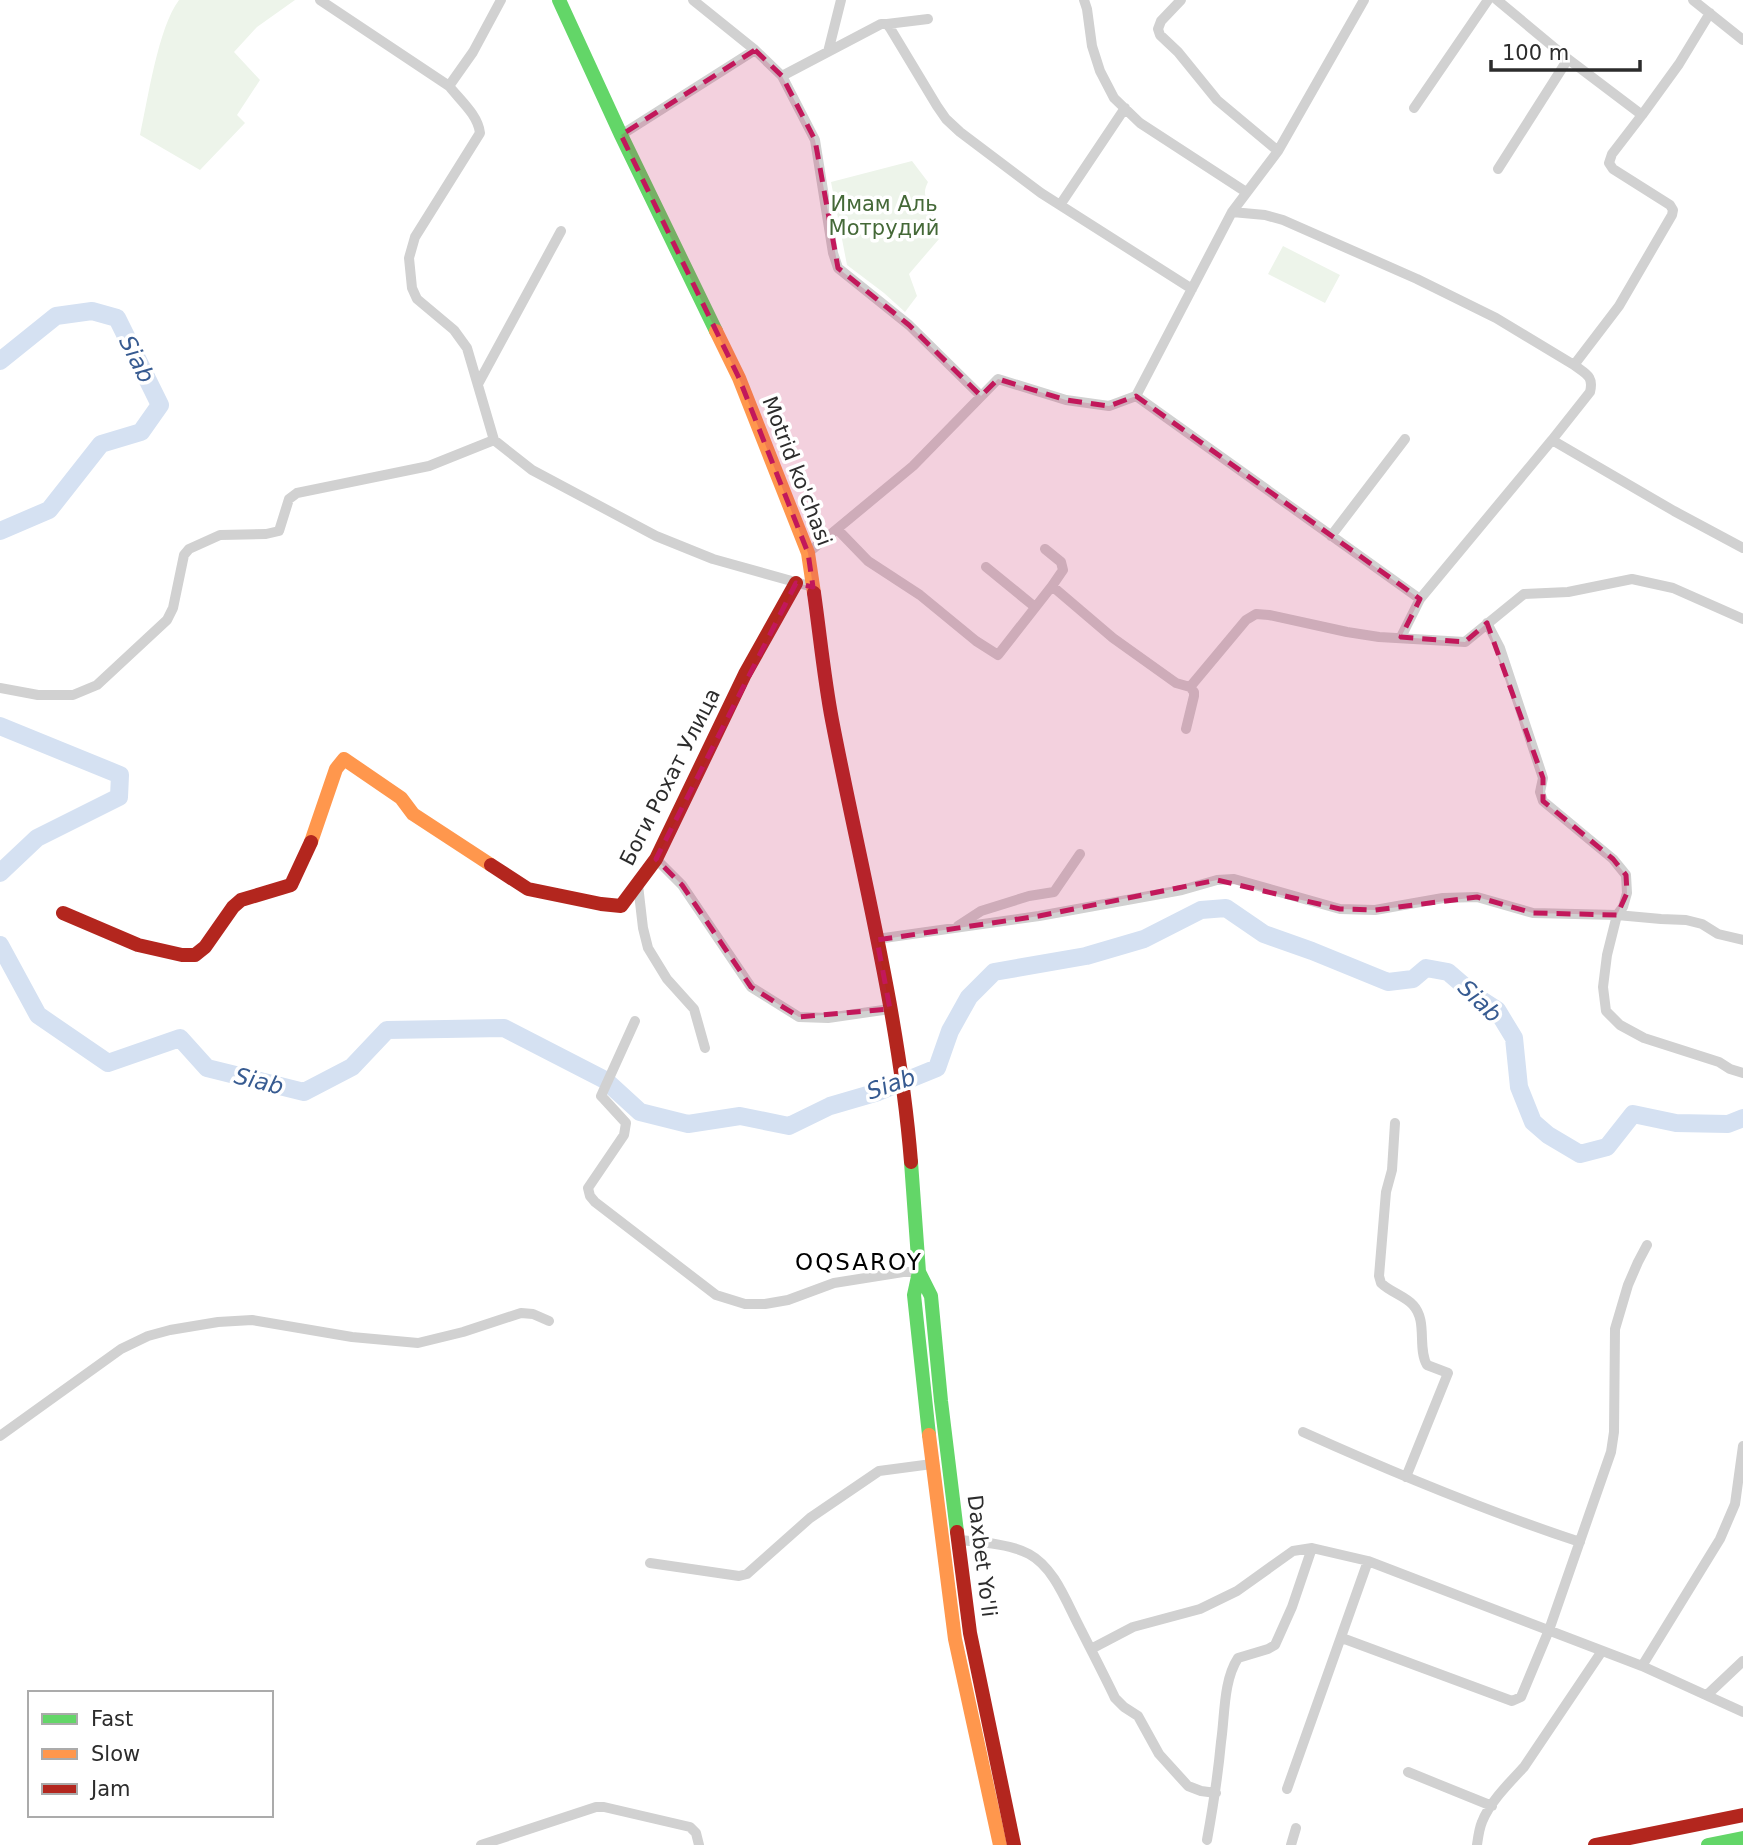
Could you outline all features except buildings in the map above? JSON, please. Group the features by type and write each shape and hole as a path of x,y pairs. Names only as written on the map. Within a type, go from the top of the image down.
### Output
{"main road":[{"name":"Motrid ko'chasi","path":"559,0 739,378 808,553 831,716 877,939 907,1115"},
{"name":"Боги Рохат Улица","path":"63,913 138,945 182,955 195,955 205,947 241,900 291,885 307,852 336,769 344,759 401,798 413,814 528,889 621,906 656,859 745,674 796,583"},
{"name":"Daxbet Yo'li","path":"907,1115 919,1272 914,1295 932,1464 955,1639 999,1845"},
{"name":"Daxbet Yo'li","path":"919,1272 931,1296 941,1401 970,1633 1014,1845"},
{"path":"1595,1845 1743,1815"},
{"path":"1708,1845 1743,1838"}],"street":[{"path":"320,0 449,86 479,125 480,133 415,237 409,258 412,288 417,299 454,330 467,348 494,440 533,470 656,536 713,559 813,587"},
{"path":"449,86 473,52 501,0"},
{"path":"828,52 841,0"},
{"path":"1084,0 1092,46 1100,71 1114,98 1140,123 1246,192"},
{"path":"1181,0 1161,21 1158,29 1160,35 1178,52 1217,100 1278,151"},
{"path":"808,553 913,466 998,379 1066,400 1109,406 1136,396 1233,212 1278,151 1364,0"},
{"path":"1414,108 1488,0"},
{"path":"1497,0 1568,60 1642,115"},
{"path":"1693,0 1743,40"},
{"path":"696,1 782,76 815,140 833,253 838,268 909,325 981,396"},
{"path":"1574,365 1619,306 1673,210 1670,205 1613,169 1609,163 1612,154 1679,64 1710,13"},
{"path":"782,76 881,24 928,19"},
{"path":"887,24 946,119 961,133 1041,193 1192,289"},
{"path":"621,135 755,50"},
{"path":"1498,169 1568,60"},
{"path":"1060,205 1125,108"},
{"path":"1233,212 1283,220 1418,279 1496,318 1590,377 1590,392 1420,599 1401,637"},
{"path":"478,384 561,231"},
{"path":"1136,396 1420,599"},
{"path":"1332,536 1405,439"},
{"path":"0,688 38,695 73,695 97,685 167,620 173,608 184,555 189,549 220,535 276,533 289,499 297,493 429,466 494,440"},
{"path":"1552,440 1743,548"},
{"path":"837,529 869,561 920,595 998,656 1063,570 1061,562 1045,549"},
{"path":"986,567 1035,607"},
{"path":"1190,687 1246,620 1256,614 1379,637 1465,642 1524,593 1568,592 1633,579 1673,588 1743,619"},
{"path":"1052,586 1113,638 1175,682 1190,687 1194,696 1186,729"},
{"path":"1487,623 1500,648 1543,778 1540,792 1543,801 1613,859 1626,875 1627,893 1611,932 1603,987 1606,1011 1620,1025 1644,1038 1719,1062 1743,1073"},
{"path":"954,929 981,911 1029,895 1054,892 1080,854"},
{"path":"656,859 682,885 751,987 799,1017 828,1018 890,1009"},
{"path":"877,939 1039,916 1182,890 1217,880 1234,879 1340,909 1375,910 1443,898 1478,897 1533,913 1686,920 1702,924 1718,934 1743,940"},
{"path":"638,885 648,948 667,979 694,1009 705,1048"},
{"path":"635,1021 601,1092 604,1100 626,1123 624,1135 588,1188 590,1196 606,1211 716,1295 745,1304 788,1300 834,1283 919,1272"},
{"path":"1395,1123 1379,1276 1386,1288 1413,1304 1418,1312 1427,1365 1448,1373 1406,1477"},
{"path":"1342,1638 1512,1701 1524,1694 1611,1452 1614,1432 1615,1329 1628,1285 1647,1245"},
{"path":"0,1436 121,1349 148,1336 170,1330 218,1322 252,1320 352,1337 418,1343 521,1313 533,1314 549,1321"},
{"path":"1303,1432 1406,1477 1580,1542"},
{"path":"1642,1666 1739,1507 1743,1446"},
{"path":"650,1563 739,1576 747,1574 810,1518 878,1471 932,1464"},
{"path":"959,1540 1028,1553 1041,1562 1057,1585 1115,1698 1138,1716 1159,1754 1188,1786 1216,1793"},
{"path":"1091,1649 1133,1627 1200,1609 1237,1591 1293,1551 1312,1548 1368,1560 1642,1666 1743,1712"},
{"path":"1207,1839 1216,1793 1232,1667 1238,1658 1268,1649 1275,1644 1292,1607 1312,1548"},
{"path":"1287,1789 1368,1560"},
{"path":"1477,1845 1481,1823 1492,1805 1524,1767 1602,1651"},
{"path":"1707,1695 1743,1661"},
{"path":"1408,1772 1492,1805"},
{"path":"481,1845 596,1807 691,1827 696,1833 699,1845"},
{"path":"1291,1845 1296,1828"}],"highlighted area":[{"path":"755,50 782,76 815,140 838,268 909,325 981,396 998,379 1066,400 1109,406 1136,396 1420,599 1401,637 1465,642 1487,623 1543,778 1543,801 1613,859 1626,875 1627,893 1617,915 1533,913 1477,897 1375,910 1340,909 1217,880 1039,916 877,940 890,1009 799,1017 751,987 682,885 656,859 796,583 813,587 808,553 739,378 621,135"}],"green space":[{"path":"179,0 295,0 257,27 234,52 260,80 237,115 245,123 200,170 140,135 165,28"},
{"name":"Имам Аль Мотрудий","path":"912,161 928,182 925,194 936,210 927,228 939,239 909,274 917,296 905,312 847,265 831,182"},
{"path":"1283,246 1340,275 1325,303 1268,274"}],"waterway":[{"name":"Siab","path":"0,361 56,316 92,311 117,318 160,405 141,432 101,444 49,510 0,531"},
{"name":"Siab","path":"0,726 120,775 119,797 37,838 0,873"},
{"name":"Siab","path":"0,945 38,1015 108,1063 180,1038 207,1068 304,1092 352,1067 387,1030 504,1028 605,1080 640,1112 688,1124 740,1116 789,1126 830,1106 878,1092 937,1068 950,1031 969,997 994,972 1086,956 1144,939 1201,910 1226,908 1264,934 1388,982 1413,979 1426,968 1448,972 1497,1010 1514,1038 1519,1087 1533,1122 1548,1135 1580,1154 1607,1147 1633,1114 1676,1123 1728,1124 1743,1118"}],"traffic: fast":[{"path":"559,0 716,331"},
{"path":"911,1162 919,1272 914,1295 929,1435"},
{"path":"919,1272 931,1296 957,1532"},
{"path":"1708,1845 1743,1838"}],"traffic: slow":[{"path":"716,331 739,378 808,553 814,593"},
{"path":"311,842 336,769 344,759 401,798 413,814 491,865"},
{"path":"929,1435 955,1639 1000,1845"}],"traffic: jam":[{"path":"491,865 528,889 621,906 656,859 745,674 796,583"},
{"path":"814,593 832,720 898,1050 911,1162"},
{"path":"63,913 138,945 182,955 195,955 205,947 241,900 291,885 311,842"},
{"path":"957,1532 970,1633 1014,1845"},
{"path":"1595,1845 1743,1815"}],"district":[{"name":"OQSAROY","path":"859,1262"}]}
